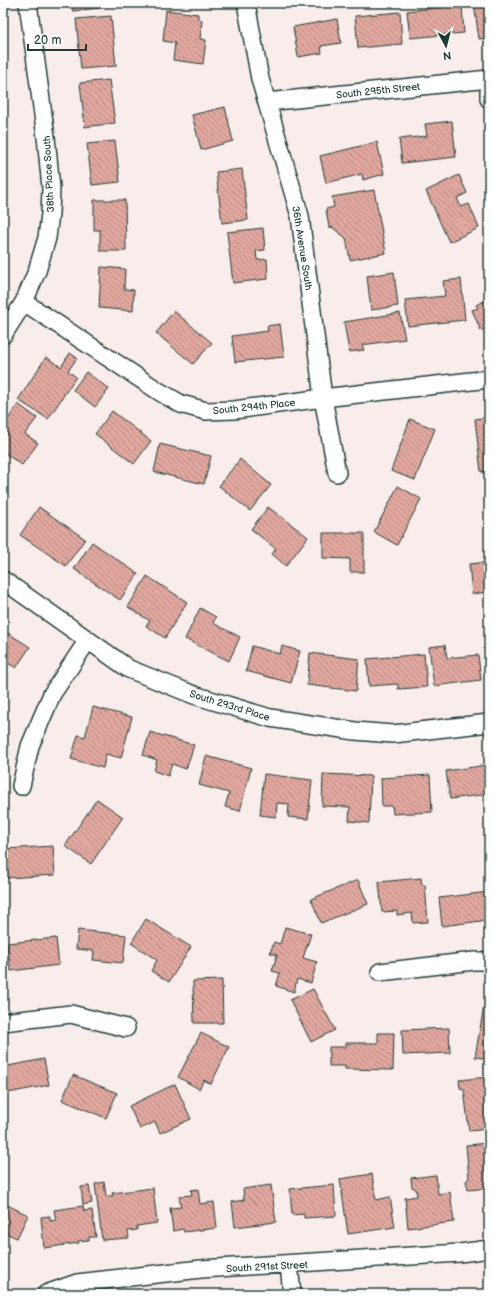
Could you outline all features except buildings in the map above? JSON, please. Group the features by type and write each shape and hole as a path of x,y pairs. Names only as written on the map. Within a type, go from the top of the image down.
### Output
{"street":[{"name":"38th Place South","path":"3,335 24,302 37,271 47,238 50,214 51,188 46,137 28,3"},
{"name":"36th Avenue South","path":"246,3 260,80 300,216 323,398 337,473"},
{"name":"South 295th Street","path":"267,102 489,79"},
{"path":"489,91 489,99"},
{"name":"South 294th Place","path":"24,302 160,392 181,404 206,411 234,410 489,379"},
{"name":"South 293rd Place","path":"3,580 129,669 194,696 270,718 355,731 392,734 489,723"},
{"path":"21,786 30,746 52,694 88,640"},
{"path":"380,972 474,961 489,961"},
{"path":"3,1022 71,1014 126,1028"},
{"name":"South 291st Street","path":"46,1294 77,1284 201,1269 289,1265 460,1253 489,1249"},
{"path":"289,1265 292,1294"}]}
